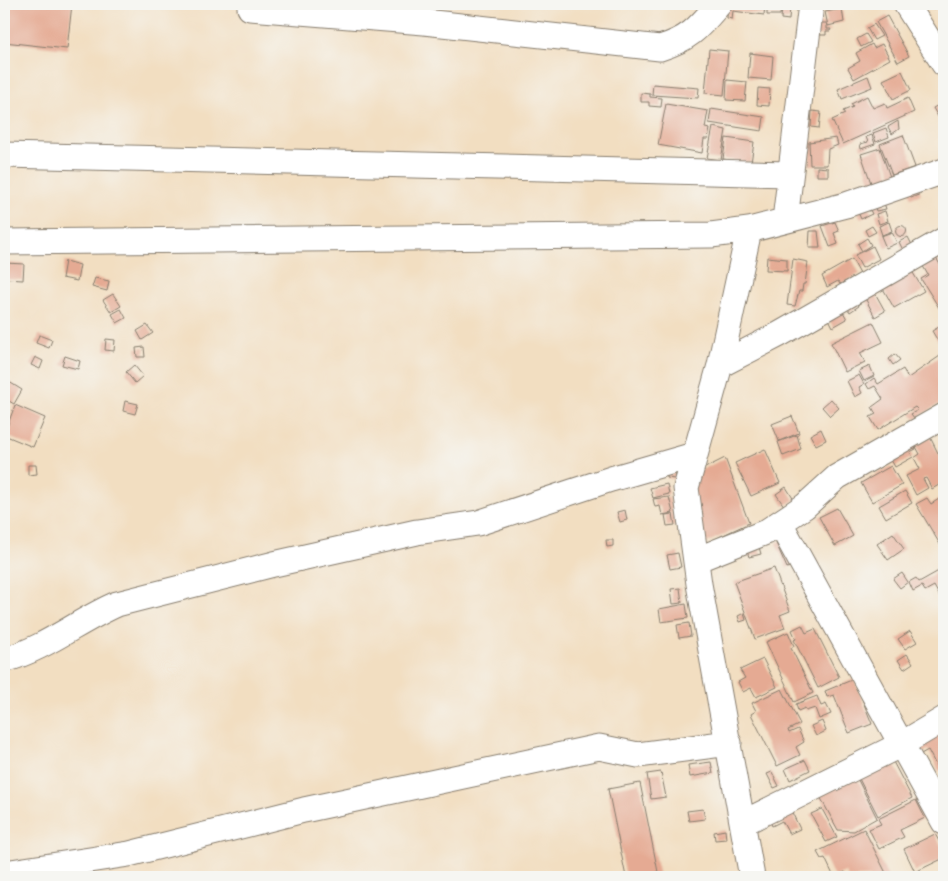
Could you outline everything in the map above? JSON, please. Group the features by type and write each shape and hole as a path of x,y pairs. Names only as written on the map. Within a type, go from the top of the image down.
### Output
{"street":[{"path":"250,8 424,22 660,48 676,43 697,30 718,4"},
{"path":"785,220 811,4"},
{"path":"906,4 944,64"},
{"path":"4,155 790,174"},
{"path":"4,242 691,235 750,230 863,200 944,171"},
{"path":"750,230 720,365 686,488 696,560 752,877"},
{"path":"720,365 780,334 944,240"},
{"path":"696,560 739,544 780,523 805,506 837,477 944,416"},
{"path":"4,660 37,649 95,614 117,604 274,564 417,532 478,523 611,479 694,455"},
{"path":"780,523 944,822"},
{"path":"743,823 902,744 944,719"},
{"path":"4,873 130,854 304,810 599,747 638,754 729,743"}],"building":[{"path":"4,4 72,4 67,49 4,42"},
{"path":"728,4 765,5 764,15 733,11 732,19 727,18"},
{"path":"767,4 781,4 780,15 767,15"},
{"path":"829,4 844,4 830,8"},
{"path":"931,4 944,4 934,9"},
{"path":"782,5 790,6 789,20 781,19"},
{"path":"842,9 844,22 828,26 825,12"},
{"path":"887,16 909,56 898,62 876,22"},
{"path":"816,23 827,23 827,29 831,29 826,31 826,35 816,35"},
{"path":"874,24 882,36 874,40 867,28"},
{"path":"866,34 871,42 861,47 857,39"},
{"path":"872,44 874,48 882,44 890,59 854,79 848,68 860,61 856,53"},
{"path":"709,49 728,51 724,95 705,93"},
{"path":"750,53 773,56 771,80 748,78"},
{"path":"902,71 911,90 893,99 883,80"},
{"path":"868,76 872,87 842,99 838,89"},
{"path":"727,80 747,82 745,101 726,100"},
{"path":"653,84 699,88 698,98 652,95"},
{"path":"758,88 770,89 769,106 757,105"},
{"path":"641,93 650,94 650,97 662,98 661,107 649,106 649,102 641,102"},
{"path":"867,96 873,108 885,103 887,108 908,98 914,112 843,144 832,120 845,114 843,111 853,107 851,104"},
{"path":"944,102 944,127 933,108"},
{"path":"666,104 708,111 705,128 710,129 708,139 704,139 702,153 658,145"},
{"path":"711,109 764,117 762,131 709,123"},
{"path":"812,111 821,112 819,128 811,127"},
{"path":"898,121 899,129 892,134 888,127"},
{"path":"713,127 726,130 721,160 707,158"},
{"path":"886,128 889,137 876,142 873,133"},
{"path":"872,135 875,144 861,149 860,144 868,142 866,137"},
{"path":"903,135 915,167 892,175 880,144"},
{"path":"726,138 754,142 751,163 723,159"},
{"path":"836,138 838,145 828,149 827,165 810,165 809,142"},
{"path":"880,148 890,177 871,183 861,154"},
{"path":"817,167 828,168 828,176 817,176"},
{"path":"918,185 921,194 911,198 908,189"},
{"path":"882,197 886,209 876,211 873,200"},
{"path":"867,204 872,214 861,219 856,208"},
{"path":"885,211 888,221 879,224 876,214"},
{"path":"835,222 839,231 834,233 838,244 830,247 822,226"},
{"path":"889,222 892,231 882,235 879,226"},
{"path":"901,225 907,231 901,237 895,231"},
{"path":"872,226 876,232 868,236 865,230"},
{"path":"810,231 818,231 820,248 809,248"},
{"path":"892,232 897,243 886,248 881,236"},
{"path":"908,237 912,245 903,250 899,242"},
{"path":"867,238 871,245 862,251 858,244"},
{"path":"873,246 879,259 862,268 855,255"},
{"path":"944,250 944,265 938,254"},
{"path":"933,253 944,271 944,308 941,311 921,279 928,275 920,261"},
{"path":"767,257 787,259 787,271 766,270"},
{"path":"793,259 808,262 805,284 803,284 802,291 799,291 795,306 787,305"},
{"path":"852,259 860,274 840,284 838,281 827,287 822,276"},
{"path":"65,261 80,265 77,281 62,278"},
{"path":"5,263 24,264 23,280 5,279"},
{"path":"910,268 924,291 894,308 881,285"},
{"path":"95,278 109,281 107,291 92,287"},
{"path":"875,293 885,311 875,317 865,298"},
{"path":"113,294 121,306 111,312 103,300"},
{"path":"855,299 859,306 850,312 845,304"},
{"path":"121,309 126,318 117,323 112,314"},
{"path":"842,310 847,319 833,327 828,317"},
{"path":"873,322 883,342 860,353 865,362 845,372 831,343"},
{"path":"944,324 944,338 938,341 932,331"},
{"path":"147,325 153,333 142,340 137,331"},
{"path":"39,335 52,340 49,348 36,343"},
{"path":"106,339 115,340 114,351 105,350"},
{"path":"144,347 145,357 137,357 136,348"},
{"path":"895,354 900,360 893,365 889,359"},
{"path":"65,356 80,361 78,369 62,365"},
{"path":"940,356 944,363 944,401 915,419 911,414 918,410 915,407 878,430 870,417 876,414 872,407 883,399 875,386 869,389 866,384 874,378 878,384 903,369 908,378"},
{"path":"35,357 43,361 40,369 31,365"},
{"path":"134,365 143,376 135,383 126,372"},
{"path":"870,366 874,376 864,381 859,371"},
{"path":"859,375 864,384 859,387 862,393 855,397 847,381"},
{"path":"6,380 22,390 14,404 4,398"},
{"path":"831,399 839,408 830,416 822,407"},
{"path":"125,401 138,404 135,414 123,411"},
{"path":"15,405 45,418 33,447 4,435"},
{"path":"792,416 799,433 779,441 772,424"},
{"path":"821,429 826,440 816,445 810,435"},
{"path":"797,435 801,449 783,456 778,442"},
{"path":"930,437 944,465 944,482 932,489 926,478 923,479 928,488 916,495 906,476 920,469 914,458 920,454 915,445"},
{"path":"912,442 916,449 910,452 913,457 895,467 888,454"},
{"path":"765,449 780,483 751,496 735,463"},
{"path":"725,458 749,523 704,544 691,479 699,471"},
{"path":"28,465 36,465 37,474 28,475"},
{"path":"891,466 902,485 872,502 861,483"},
{"path":"668,473 676,474 675,479 667,478"},
{"path":"667,484 669,494 653,498 650,488"},
{"path":"786,487 794,500 784,506 776,494"},
{"path":"905,491 912,503 886,518 879,506"},
{"path":"944,496 944,551 916,504 927,498 931,504"},
{"path":"669,497 673,513 662,515 660,506 655,507 653,499"},
{"path":"837,508 853,536 835,546 819,517"},
{"path":"625,510 627,520 620,522 617,512"},
{"path":"673,514 675,525 667,526 665,515"},
{"path":"893,533 904,549 888,560 877,544"},
{"path":"787,539 798,563 787,568 776,543"},
{"path":"606,540 613,540 613,546 607,547"},
{"path":"759,547 761,554 749,557 747,551"},
{"path":"678,553 681,567 670,569 667,555"},
{"path":"774,568 790,611 780,615 785,628 755,639 734,582"},
{"path":"944,568 944,604 934,586 925,591 922,586 913,591 909,582 916,578 919,582"},
{"path":"902,573 908,582 900,588 893,579"},
{"path":"680,588 682,603 673,604 671,589"},
{"path":"686,604 688,618 661,622 659,609"},
{"path":"744,613 746,620 740,622 738,616"},
{"path":"689,623 691,636 679,638 677,625"},
{"path":"802,625 806,633 815,629 839,677 818,688 794,640 796,639 792,630"},
{"path":"910,631 917,642 905,649 898,639"},
{"path":"788,632 794,646 791,648 813,693 794,702 766,642"},
{"path":"907,654 913,663 904,669 898,660"},
{"path":"763,659 777,687 756,697 751,688 743,692 738,682 745,678 740,670"},
{"path":"854,679 872,724 849,733 834,695 827,697 825,691"},
{"path":"782,689 800,724 788,730 789,733 798,729 804,742 796,747 800,755 777,766 751,714 756,711 752,703"},
{"path":"817,696 821,706 826,704 831,714 819,719 815,708 806,711 805,708 798,711 796,704"},
{"path":"822,721 826,731 816,736 811,726"},
{"path":"944,725 944,768 939,771 928,750 919,755 912,742"},
{"path":"890,756 912,798 878,816 855,771"},
{"path":"805,760 810,770 790,780 785,769"},
{"path":"711,762 713,773 690,777 688,765"},
{"path":"661,772 666,797 651,799 647,774"},
{"path":"772,772 779,786 774,788 767,774"},
{"path":"854,772 877,818 854,831 838,830 817,791"},
{"path":"640,783 659,877 626,877 608,789"},
{"path":"916,800 925,818 900,830 904,837 879,849 869,829 881,824 878,819"},
{"path":"788,804 800,829 789,834 782,821 772,826 767,814"},
{"path":"703,809 705,819 689,821 687,811"},
{"path":"822,809 837,837 826,842 811,814"},
{"path":"864,829 888,877 848,877 845,872 834,877 825,858 821,859 817,852"},
{"path":"725,830 726,839 715,840 714,832"},
{"path":"935,834 944,850 944,858 915,872 904,849"}]}
